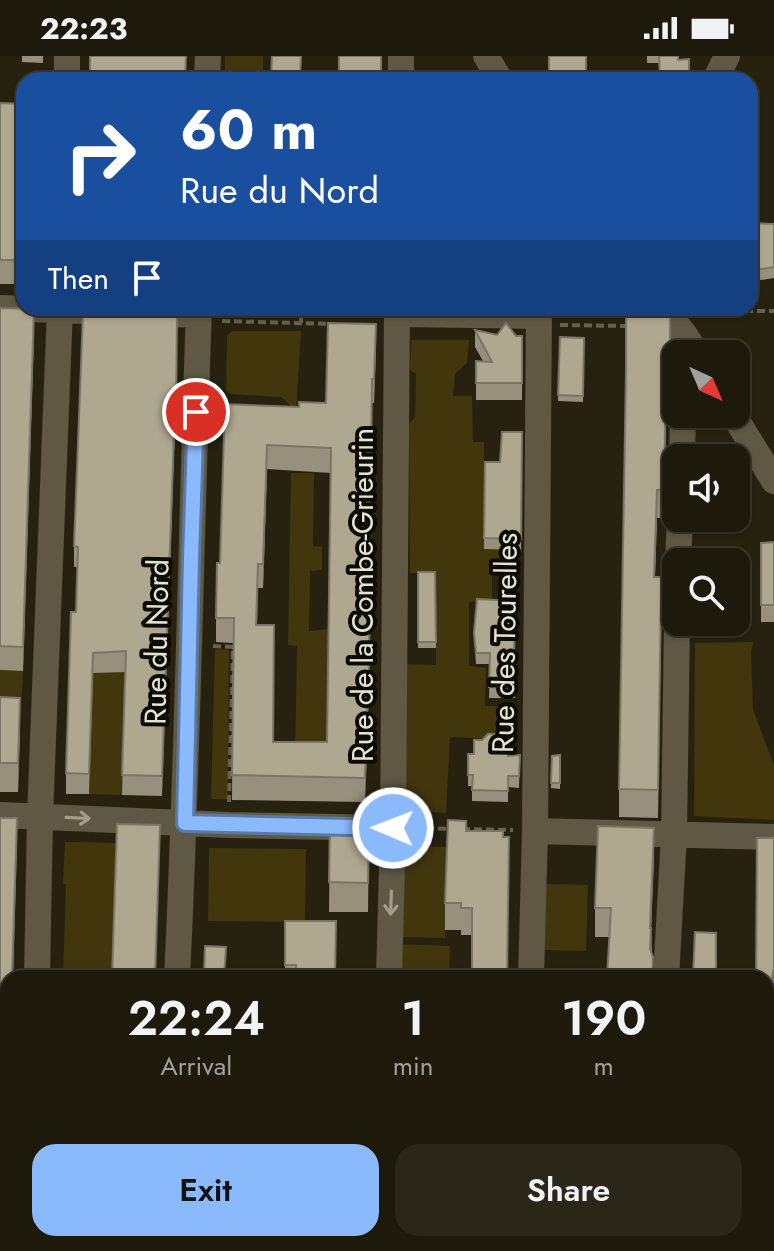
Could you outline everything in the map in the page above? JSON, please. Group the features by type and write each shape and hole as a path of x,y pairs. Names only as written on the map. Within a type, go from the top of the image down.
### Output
{"street":[{"path":"37,970 40,816 60,316"},
{"name":"Rue du Nord","path":"177,970 185,823 191,544 208,316"},
{"name":"Rue de la Combe-Grieurin","path":"389,970 398,828 397,316"},
{"name":"Rue des Tourelles","path":"531,970 522,830 539,316"},
{"path":"671,316 688,340"},
{"path":"742,428 774,481"},
{"path":"666,970 674,835 677,636"},
{"path":"0,815 398,828"},
{"path":"522,830 774,837"}],"path":[{"path":"310,72 331,72"},
{"path":"220,316 342,325"},
{"path":"301,316 301,323"},
{"path":"566,326 636,326"},
{"path":"215,646 233,647 230,797"},
{"path":"398,828 522,830"}],"shaded area":[{"path":"225,56 263,56 263,72 225,72"},
{"path":"233,331 301,331 296,411 281,397 231,394 226,391 227,335"},
{"path":"411,340 469,340 467,363 455,374 453,396 472,396 473,442 484,442 485,549 522,550 517,572 492,573 492,601 469,602 469,666 486,668 485,706 514,706 514,740 450,737 446,813 403,810 407,664 436,665 436,573 410,573 409,424 415,417 416,374 410,370"},
{"path":"291,473 314,473 313,546 322,547 322,570 310,571 309,631 329,629 327,762 295,763 297,646 288,645"},
{"path":"94,633 126,672 122,795 89,794"},
{"path":"753,642 753,710 774,765 774,820 694,816 695,643"},
{"path":"215,649 229,650 228,799 211,799"},
{"path":"0,670 23,671 20,727 0,726"},
{"path":"65,842 118,843 113,970 63,970 66,884 63,884"},
{"path":"402,846 448,847 445,938 399,937"},
{"path":"209,848 306,849 305,922 208,921"},
{"path":"546,884 588,885 586,951 544,950"},
{"path":"395,944 450,946 449,970 394,970"}],"building":[{"path":"90,56 186,56 185,72 90,72"},
{"path":"272,56 301,56 300,72 271,72"},
{"path":"339,56 381,56 381,72 339,72"},
{"path":"549,56 586,56 586,72 549,72"},
{"path":"659,56 689,59 689,72 660,72"},
{"path":"0,103 16,104 16,260 0,260"},
{"path":"758,223 774,224 774,267 758,270"},
{"path":"0,308 16,308 16,316 34,316 23,647 0,646"},
{"path":"83,316 177,317 162,776 122,775 126,651 93,653 89,774 66,773 71,612 76,612 78,547 74,546"},
{"path":"626,316 670,316 670,340 662,340 665,444 662,444 662,490 657,490 654,577 662,577 658,790 619,789"},
{"path":"328,323 376,324 372,379 365,778 232,775 234,618 216,618 225,404 299,407 299,402 326,403","holes":["267,445 331,448 327,742 273,742 274,625 256,625 258,564 263,564"]},
{"path":"506,323 516,336 522,336 522,383 476,383 476,361 492,362 475,330 497,335"},
{"path":"560,337 584,338 583,396 558,395"},
{"path":"502,432 522,432 521,539 484,538 485,462 500,462"},
{"path":"774,542 774,605 761,605 761,543"},
{"path":"418,572 435,572 436,642 418,642"},
{"path":"477,599 515,601 515,688 489,687 490,653 476,653"},
{"path":"0,697 20,698 18,763 0,763"},
{"path":"488,734 495,734 501,741 509,741 508,756 520,755 519,776 508,776 508,791 472,790 473,775 468,775 468,754 474,754 474,740 482,740"},
{"path":"560,755 560,783 551,783 552,756"},
{"path":"0,818 17,818 12,970 0,970"},
{"path":"448,820 466,821 466,831 503,831 503,837 509,837 507,970 472,970 472,908 461,908 461,903 445,903"},
{"path":"117,824 160,825 155,970 112,970"},
{"path":"330,824 369,824 368,883 329,882"},
{"path":"598,826 654,828 650,928 652,970 607,970 611,908 595,908"},
{"path":"757,838 774,838 774,968 756,970"},
{"path":"285,921 336,921 335,970 296,970 296,965 285,965"},
{"path":"695,932 716,933 716,970 693,970"},
{"path":"205,946 226,947 225,970 204,970"}],"route":[{"path":"196,412 185,823 393,828"}]}
